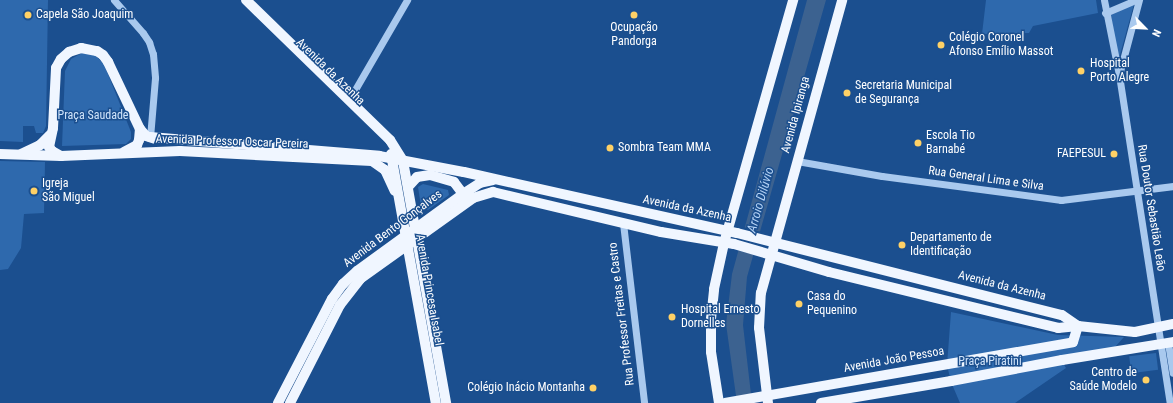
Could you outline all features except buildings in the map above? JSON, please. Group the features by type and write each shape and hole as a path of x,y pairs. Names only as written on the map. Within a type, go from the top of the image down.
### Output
{"main road":[{"name":"Avenida da Azenha","path":"237,0 386,144 398,160 495,179 770,241 1062,314 1078,326"},
{"name":"Avenida da Azenha","path":"246,0 390,140 398,160"},
{"path":"719,403 711,352 711,318 714,290 724,243 732,232 793,0"},
{"name":"Avenida Ipiranga","path":"767,399 759,328 761,294 767,253 797,161 842,0"},
{"path":"61,156 52,152 49,147 52,128 56,68 61,59 69,52 81,48 97,51 108,62 140,129 150,137 180,151"},
{"path":"116,154 128,151 137,145 140,129"},
{"name":"Avenida Professor Oscar Pereira","path":"19,154 40,145 50,135"},
{"name":"Avenida Professor Oscar Pereira","path":"150,137 379,156 398,160"},
{"name":"Avenida Professor Oscar Pereira","path":"0,154 61,156 180,151 372,161 385,170 400,200"},
{"name":"Avenida Princesa Isabel","path":"398,160 408,187 446,403"},
{"name":"Avenida Princesa Isabel","path":"398,160 400,200 406,241 436,403"},
{"path":"408,187 417,176 430,175 454,182 463,194"},
{"name":"Avenida Bento Gonçalves","path":"416,234 463,194 480,183 495,179"},
{"name":"Avenida da Azenha","path":"493,192 661,232 734,244 828,272 1058,328 1078,326 1135,332 1159,327"},
{"name":"Avenida Bento Gonçalves","path":"278,403 332,299 343,284 472,198 493,192"},
{"name":"Avenida Bento Gonçalves","path":"292,402 340,304 349,291 360,279 406,241"},
{"path":"1159,327 1173,324"},
{"name":"Avenida João Pessoa","path":"728,402 756,398 767,399 1074,342 1078,326"},
{"path":"822,403 1062,360 1167,343"}],"street":[{"path":"114,0 143,33 149,42 153,54 155,78 150,137"},
{"path":"350,100 407,0"},
{"name":"Rua Doutor Sebastião Leão","path":"1104,0 1119,75 1159,327 1167,343"},
{"path":"1106,13 1134,0"},
{"name":"Rua Doutor Sebastião Leão","path":"1119,75 1139,0"},
{"name":"Rua General Lima e Silva","path":"797,161 880,175 1061,200 1173,186"},
{"name":"Rua Professor Freitas e Castro","path":"623,223 644,403"},
{"path":"1167,343 1173,373"},
{"path":"1167,343 1171,401"}],"green space":[{"path":"0,0 48,0 46,126 43,133 36,133 34,126 23,126 23,142 0,141"},
{"path":"986,0 1096,0 1098,13 1033,26 1029,33 982,34"},
{"path":"1134,4 1118,62 1111,15"},
{"name":"Praça Saudade","path":"82,53 95,55 104,64 131,132 131,139 126,144 62,146 65,71 71,59"},
{"path":"0,161 45,162 44,213 24,214 21,248 8,269 0,270"},
{"path":"423,184 448,190 449,195 428,210 421,206 418,187"},
{"name":"Praça Piratini","path":"951,312 1058,335 1124,337 1115,347 1061,360 1066,368 1015,403 960,403 951,382 947,365"},
{"path":"1156,353 1158,370 1131,373 1129,356"}],"water":[{"name":"Arroio Dilúvio","path":"807,0 826,0 747,277 743,325 752,403 737,403 726,324 732,274"}],"pier":[{"path":"743,227 762,232 756,255 737,250"}],"place":[{"name":"Capela São Joaquim","path":"28,15"},
{"name":"Ocupação Pandorga","path":"634,15"},
{"name":"Colégio Coronel Afonso Emílio Massot","path":"941,45"},
{"name":"Hospital Porto Alegre","path":"1081,71"},
{"name":"Secretaria Municipal de Segurança","path":"847,93"},
{"name":"Escola Tio Barnabé","path":"918,143"},
{"name":"Sombra Team MMA","path":"610,148"},
{"name":"FAEPESUL","path":"1114,154"},
{"name":"Igreja São Miguel","path":"34,191"},
{"name":"Departamento de Identificação","path":"902,245"},
{"name":"Casa do Pequenino","path":"799,304"},
{"name":"Hospital Ernesto Dornelles","path":"672,317"},
{"name":"Centro de Saúde Modelo","path":"1146,380"},
{"name":"Colégio Inácio Montanha","path":"593,388"}]}
